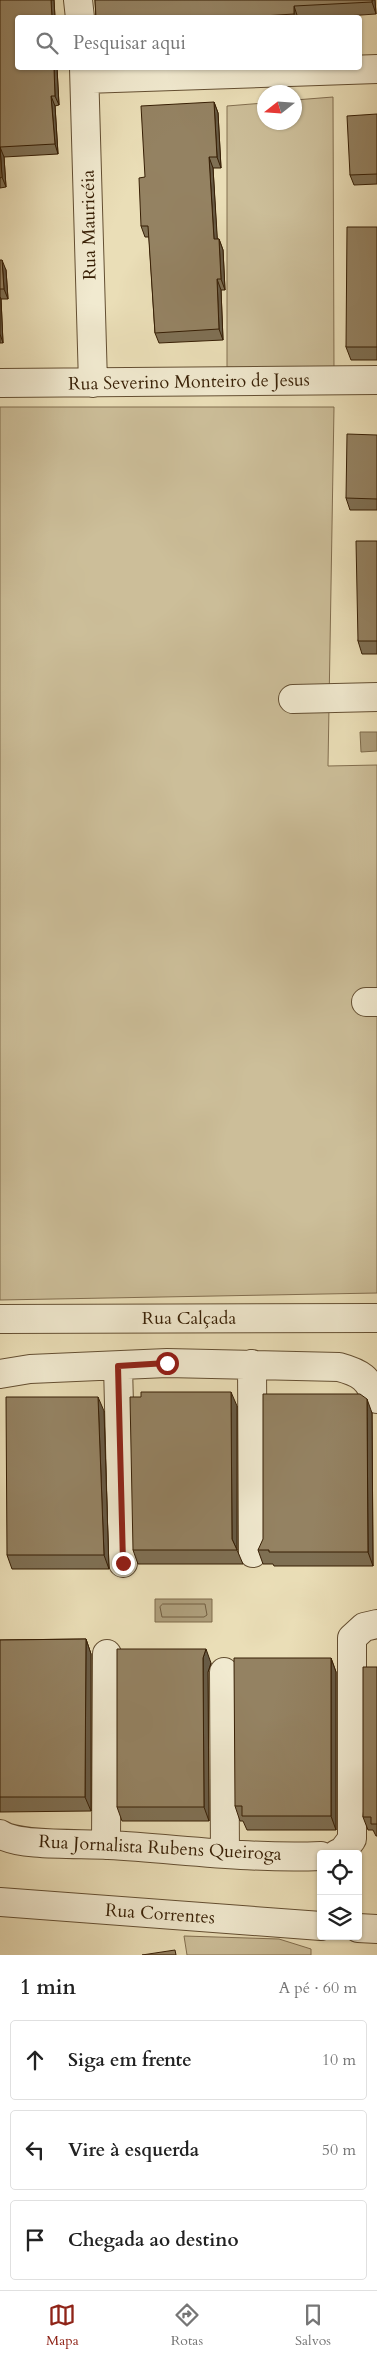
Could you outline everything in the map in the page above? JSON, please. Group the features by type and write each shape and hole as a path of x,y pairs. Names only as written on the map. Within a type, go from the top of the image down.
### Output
{"street":[{"path":"78,0 80,15"},
{"path":"362,69 377,69"},
{"path":"84,73 304,70"},
{"name":"Rua Mauricéia","path":"84,73 93,384"},
{"name":"Rua Severino Monteiro de Jesus","path":"0,383 93,384 377,380"},
{"path":"293,698 377,697"},
{"name":"Rua Calçada","path":"0,1319 377,1318"},
{"path":"0,1374 30,1369 167,1363 339,1367 356,1371 371,1384 377,1399"},
{"path":"252,1364 253,1553"},
{"path":"118,1366 123,1563"},
{"path":"344,1850 352,1839 352,1638 364,1627 377,1624"},
{"path":"106,1845 107,1654"},
{"path":"224,1672 226,1854"},
{"name":"Rua Jornalista Rubens Queiroga","path":"0,1834 23,1841 226,1854 317,1856"},
{"name":"Rua Correntes","path":"0,1902 317,1926"},
{"path":"362,1928 377,1929"}],"shaded area":[{"path":"333,97 334,374 227,367 227,106 257,104 257,130 302,130 302,99"},
{"path":"0,407 334,407 328,766 377,765 377,1293 0,1300"},
{"path":"184,1936 279,1939 311,1949 311,1955 187,1955"}],"water":[{"path":"360,732 377,732 377,751 361,752"},
{"path":"155,1599 212,1599 212,1622 155,1622"}],"building":[{"path":"0,0 51,0 52,15 15,15 15,70 54,70 55,96 51,96 55,144 0,147"},
{"path":"95,0 372,0 372,2 294,6 294,14 278,15 96,15"},
{"path":"214,102 217,157 209,157 214,239 219,239 221,279 217,279 219,329 155,333 148,226 141,226 139,178 145,177 141,106"},
{"path":"377,114 377,174 350,175 347,116"},
{"path":"0,147 2,177 0,178"},
{"path":"347,227 377,227 377,347 346,347"},
{"path":"0,260 2,260 4,289 0,289"},
{"path":"347,434 377,435 377,499 346,498"},
{"path":"356,541 377,541 377,641 358,641"},
{"path":"141,1392 231,1392 232,1539 237,1550 133,1550 130,1397 141,1397"},
{"path":"263,1394 360,1394 367,1399 368,1552 269,1552 269,1550 258,1550 263,1539"},
{"path":"6,1397 98,1397 104,1555 7,1555"},
{"path":"86,1639 85,1797 0,1797 0,1640"},
{"path":"117,1649 206,1649 203,1658 204,1807 117,1807"},
{"path":"234,1658 331,1658 331,1816 242,1816 242,1806 235,1806"},
{"path":"363,1667 377,1667 377,1824 371,1824 371,1817 363,1817"},
{"path":"175,1950 176,1955 142,1955"}],"route":[{"path":"123,1563 118,1366 167,1363"}]}
